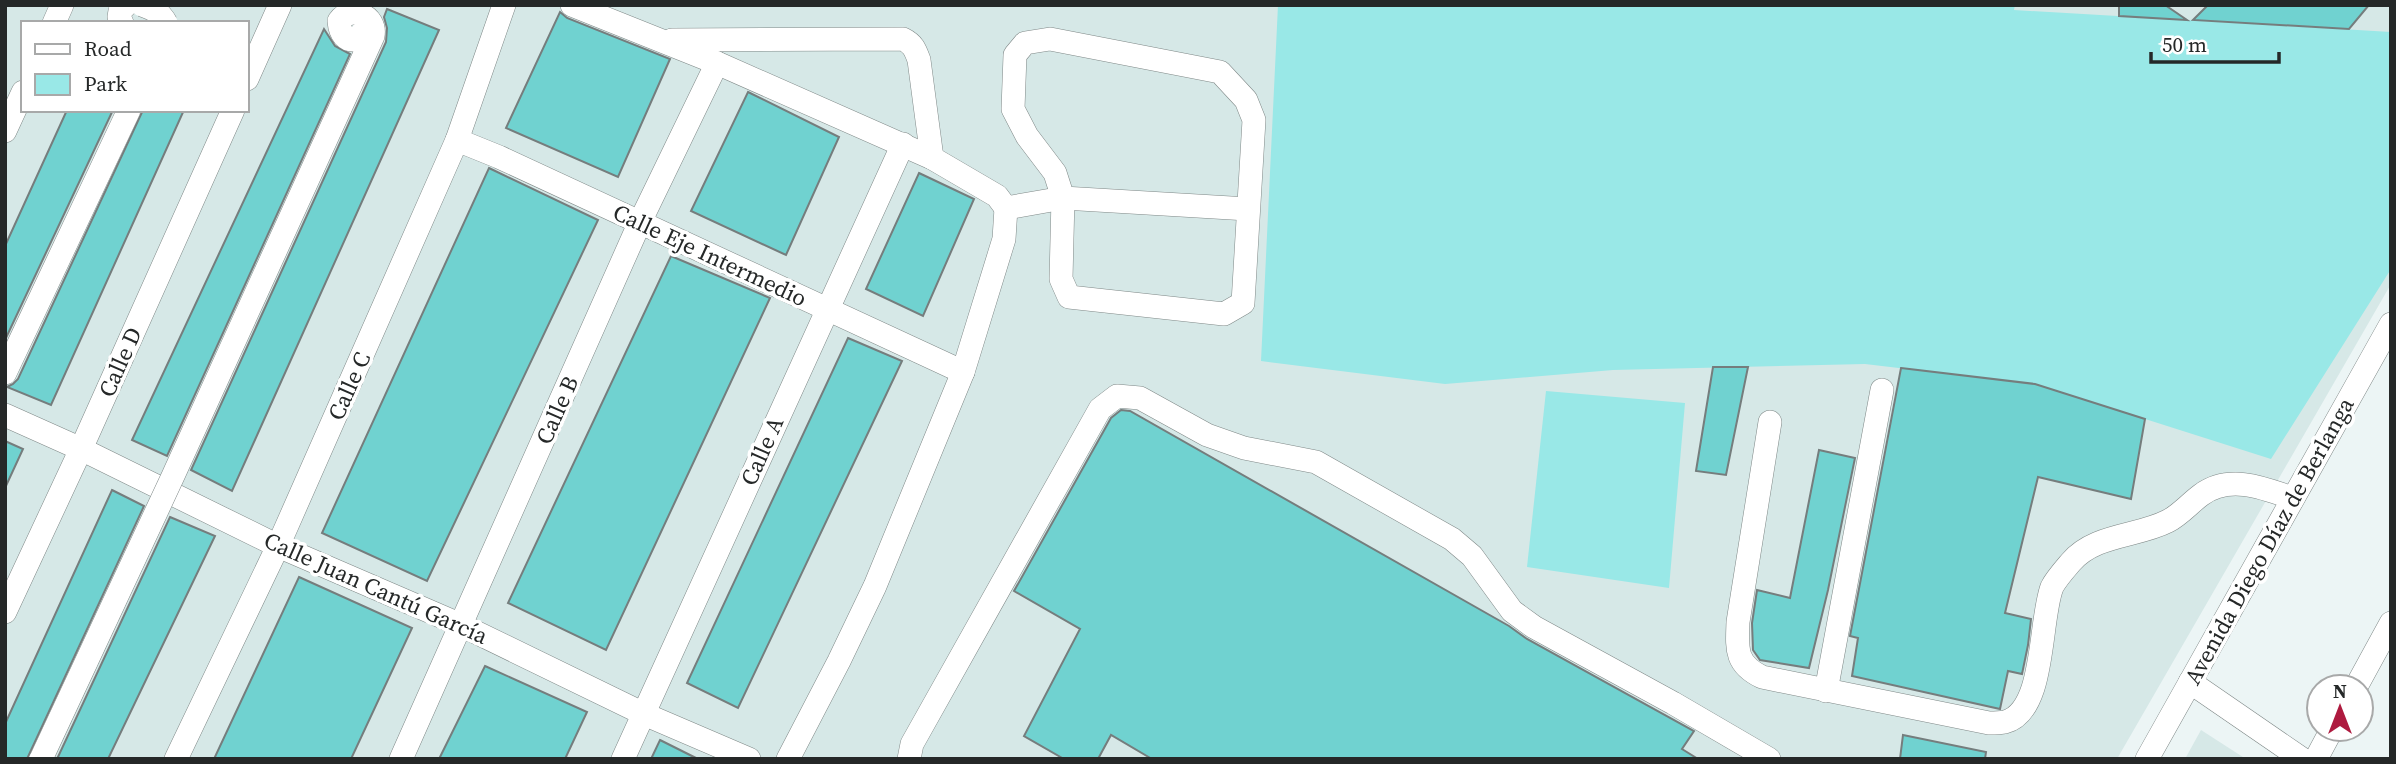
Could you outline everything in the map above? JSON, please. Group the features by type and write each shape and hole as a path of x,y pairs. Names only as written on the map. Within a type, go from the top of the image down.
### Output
{"street":[{"path":"55,21 62,5"},
{"path":"121,21 120,10 126,5"},
{"path":"142,5 153,9 165,21"},
{"path":"144,21 152,5"},
{"path":"248,77 280,5"},
{"path":"41,759 173,477 373,36 374,29 369,18 350,13 343,15 339,21 342,35 348,40 359,39 362,33 372,5"},
{"name":"Calle C","path":"176,759 278,546 457,140 504,5"},
{"path":"572,5 717,63 932,158 997,197 1006,208 1004,239 963,372 875,586 788,759"},
{"path":"659,40 902,39 915,48 919,60 932,158"},
{"path":"1050,39 1220,72 1246,100 1254,120 1243,303 1224,314 1069,297 1061,279 1063,198 1055,173 1027,136 1013,109 1015,55 1025,43 1050,39"},
{"name":"Calle B","path":"401,759 640,222 717,63"},
{"path":"5,131 21,96"},
{"path":"5,373 128,112"},
{"name":"Calle D","path":"5,612 232,112"},
{"name":"Calle Eje Intermedio","path":"457,140 963,372"},
{"name":"Calle A","path":"623,759 902,144"},
{"path":"1006,208 1063,198 1248,209"},
{"name":"Avenida Diego Díaz de Berlanga","path":"2147,759 2391,324"},
{"path":"1826,691 1882,390"},
{"path":"909,759 912,744 1100,409 1117,396 1140,398 1208,435 1244,448 1316,462 1339,474 1452,539 1472,556 1512,611 1534,627 1769,759"},
{"name":"Calle Juan Cantú García","path":"5,415 81,449 278,546 461,625 644,714 749,759"},
{"path":"1770,422 1738,622 1737,650 1742,662 1750,672 1762,677 1989,723 2005,722 2021,712 2033,686 2052,587 2073,559 2093,546 2120,535 2150,529 2171,520 2213,488 2227,485 2259,486 2292,498"},
{"path":"2364,673 2391,623"},
{"path":"2190,682 2302,759"},
{"path":"2316,759 2325,743"}],"shaded area":[{"path":"5,5 2391,5 2391,284 2117,759 5,759"},
{"path":"2201,730 2246,759 2185,759"}],"green space":[{"path":"1278,5 2015,5 2014,10 2391,32 2391,269 2271,459 2035,384 1865,364 1613,370 1445,384 1261,361"},
{"path":"1546,391 1685,403 1669,588 1527,567"}],"building":[{"path":"2119,5 2165,5 2187,20 2119,16"},
{"path":"2208,5 2369,5 2349,29 2193,20"},
{"path":"387,9 439,30 232,491 191,470 386,42 387,28 384,17"},
{"path":"560,12 567,18 670,59 618,177 506,128"},
{"path":"324,29 335,46 350,54 167,456 132,440"},
{"path":"748,92 839,137 786,255 691,211"},
{"path":"66,112 112,112 5,340 5,246"},
{"path":"142,112 183,112 51,405 7,387 18,379"},
{"path":"489,168 598,220 427,581 322,533"},
{"path":"919,173 974,199 923,316 866,289"},
{"path":"671,256 770,298 606,650 508,603"},
{"path":"848,338 902,361 738,708 687,683"},
{"path":"1713,367 1748,367 1726,475 1696,471"},
{"path":"1901,368 2035,384 2145,419 2131,499 2038,477 2005,613 2031,619 2028,645 2022,674 2008,671 2000,709 1852,676 1858,638 1850,636"},
{"path":"1121,410 1130,411 1509,626 1527,639 1694,731 1682,749 1698,759 1152,759 1111,735 1098,759 1064,759 1024,736 1080,629 1014,591 1111,418"},
{"path":"5,441 23,449 5,488"},
{"path":"1819,450 1855,458 1809,668 1760,660 1753,650 1752,623 1757,590 1790,598"},
{"path":"112,490 144,506 27,759 5,759 5,724"},
{"path":"170,517 215,536 108,759 57,759"},
{"path":"299,577 412,628 351,759 214,759"},
{"path":"485,666 587,712 565,759 439,759"},
{"path":"1903,735 1986,752 1985,759 1900,759"},
{"path":"660,740 698,759 651,759"}]}
